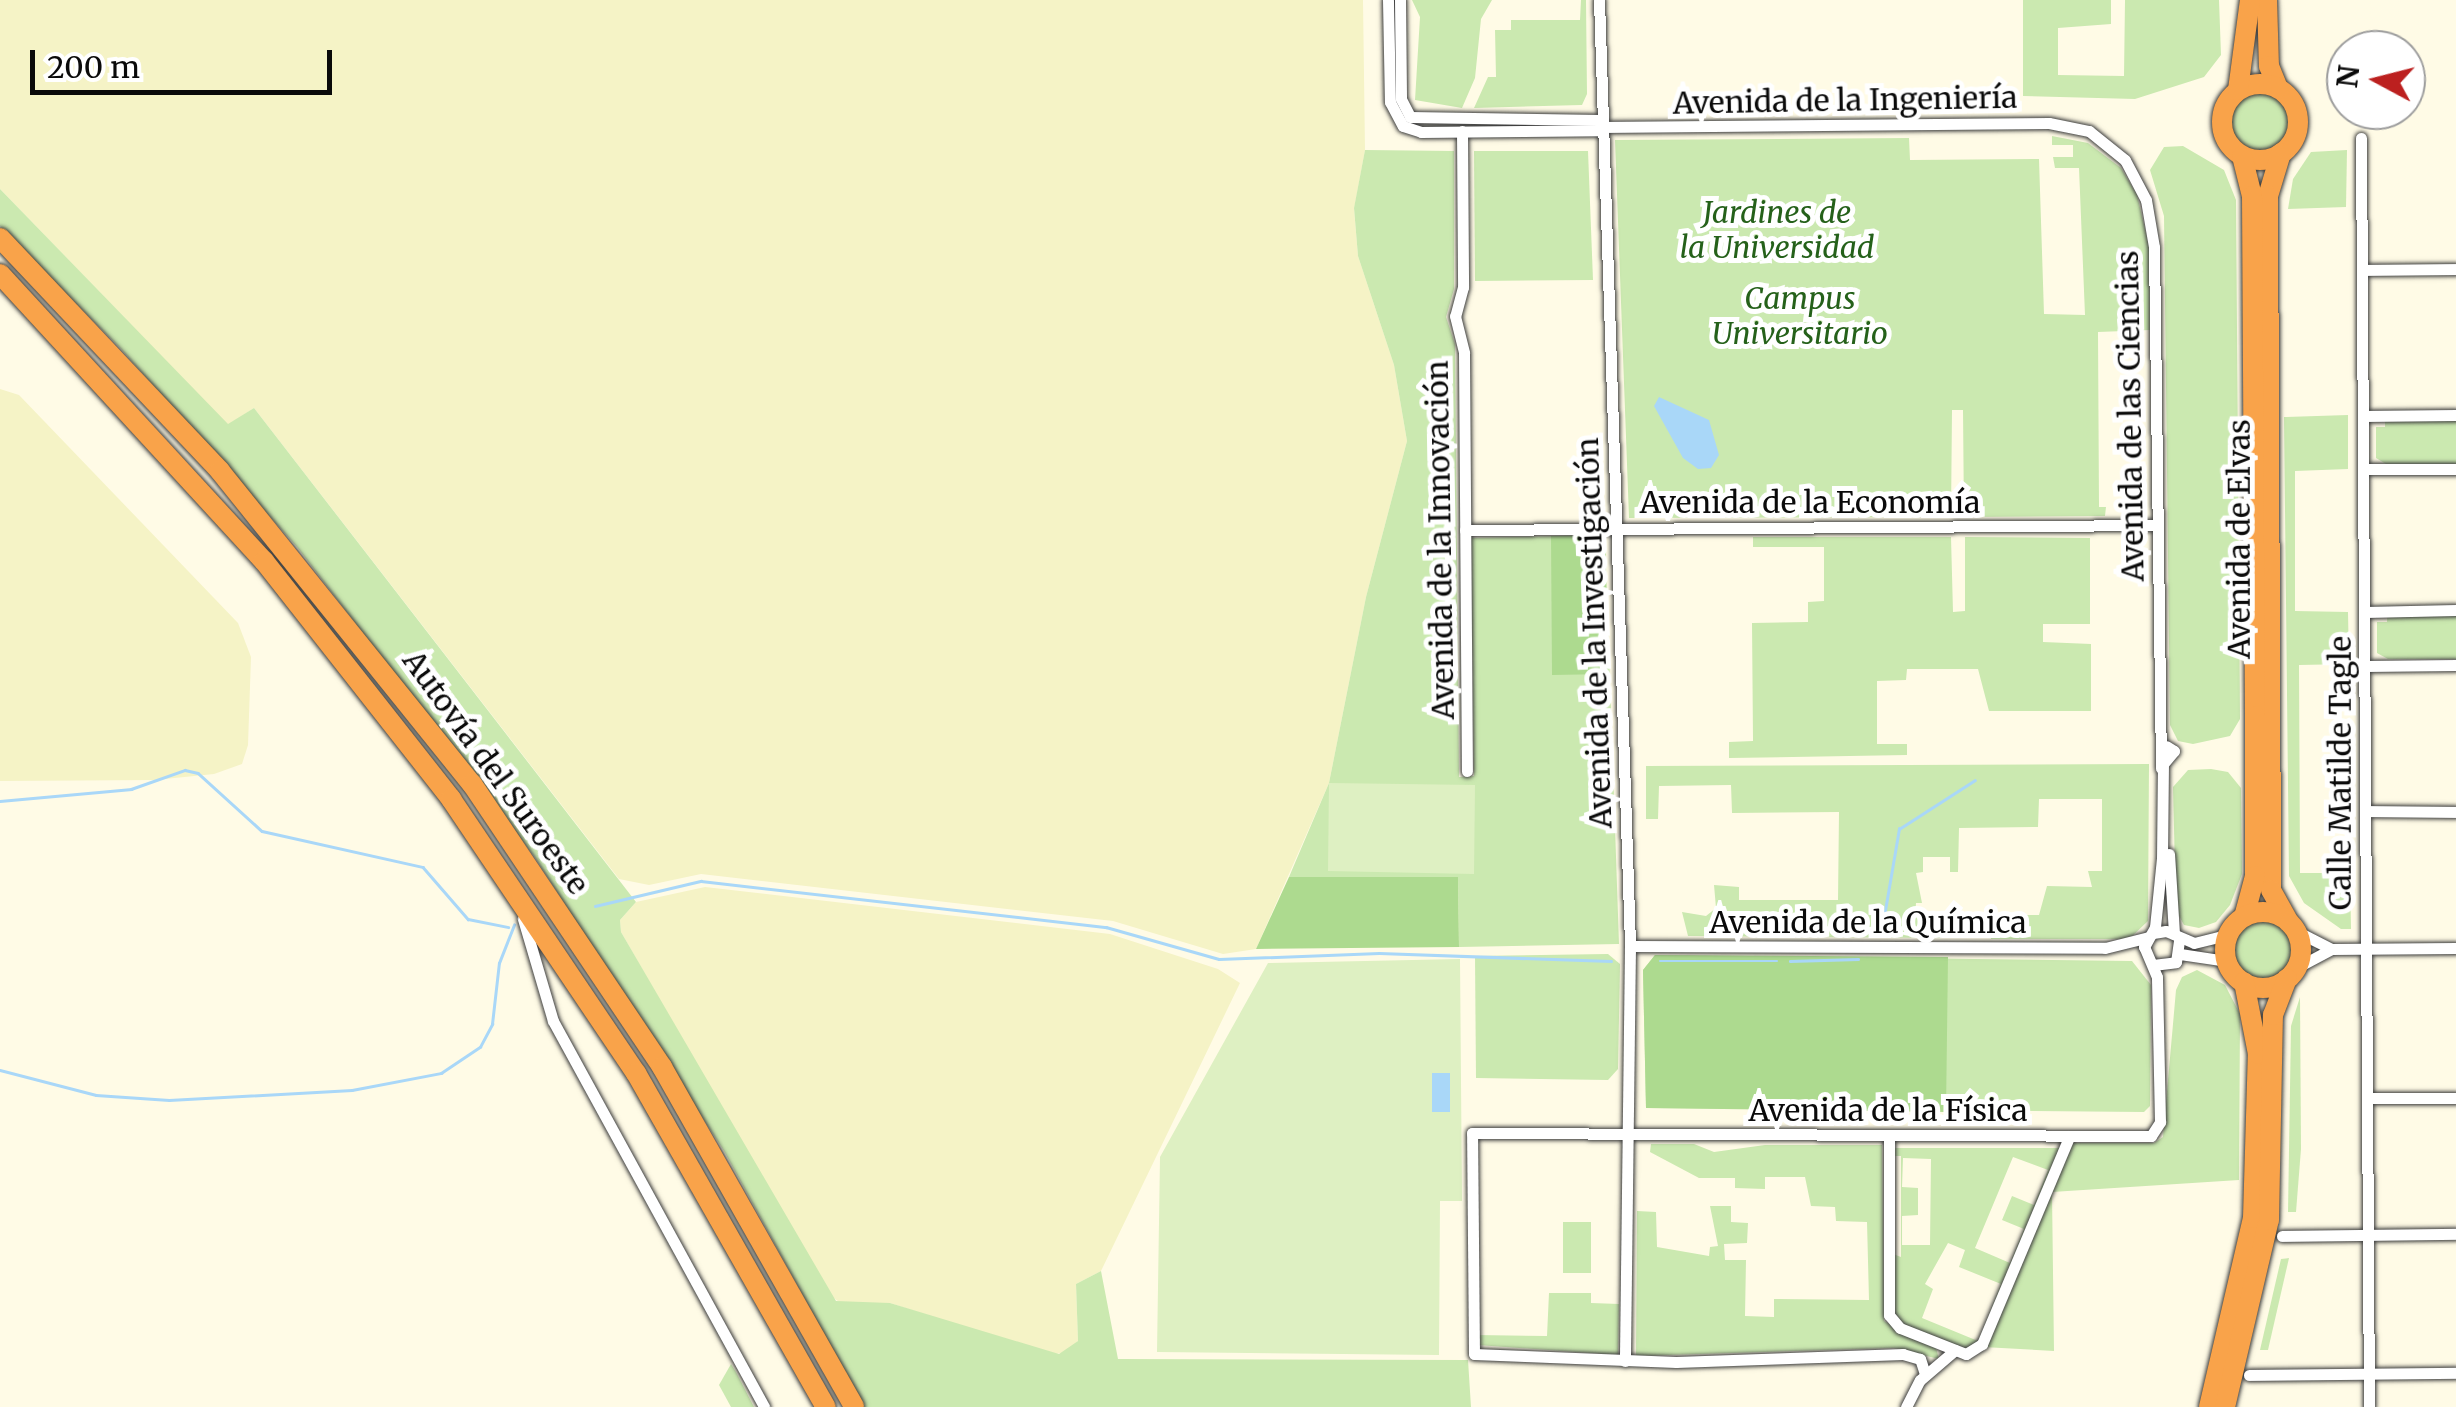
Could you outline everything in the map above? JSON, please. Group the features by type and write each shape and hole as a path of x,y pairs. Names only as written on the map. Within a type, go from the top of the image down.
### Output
{"highway":[{"path":"2250,0 2238,90 2222,124 2242,156 2262,160 2281,153 2298,122 2294,106 2278,88 2269,66 2268,0"},
{"path":"2238,90 2256,84 2278,88"},
{"name":"Avenida de Elvas","path":"2281,153 2268,196 2270,890 2293,926"},
{"name":"Avenida de Elvas","path":"2242,156 2252,196 2255,698 2255,876 2244,917"},
{"name":"Autovía del Suroeste","path":"0,238 232,484 472,784 662,1067 854,1407"},
{"name":"Autovía del Suroeste","path":"0,274 264,561 500,870 672,1133 826,1407"},
{"path":"2209,1407 2253,1218 2258,1054 2253,1002 2244,982 2227,961 2229,934 2244,917 2268,912 2293,926 2301,950 2273,1015 2269,1220 2225,1407"},
{"path":"2244,982 2266,988 2291,974"}],"street":[{"path":"1388,0 1390,102 1396,118 1412,131 1600,126"},
{"path":"1400,0 1401,100 1410,117 1600,126"},
{"name":"Avenida de la Investigación","path":"1599,0 1600,126 1630,946 1625,1361"},
{"name":"Avenida de la Ingeniería","path":"1600,126 2048,123 2089,132"},
{"name":"Avenida de la Innovación","path":"1462,132 1463,287 1455,316 1464,353 1467,771"},
{"name":"Avenida de las Ciencias","path":"2089,132 2132,171 2152,224 2157,723 2162,772"},
{"name":"Calle Matilde Tagle","path":"2362,138 2369,1407"},
{"path":"2363,270 2456,269"},
{"path":"2363,416 2456,416"},
{"path":"2364,469 2456,468"},
{"name":"Avenida de la Economía","path":"1465,530 2156,525"},
{"path":"2364,612 2456,610"},
{"path":"2365,666 2456,664"},
{"name":"Avenida de las Ciencias","path":"2157,723 2169,751 2177,943"},
{"path":"2169,751 2162,772 2150,961 2172,965 2177,943"},
{"path":"2366,812 2456,812"},
{"path":"500,870 532,938 552,1021 764,1407"},
{"path":"2293,926 2331,949"},
{"path":"2177,943 2206,942 2229,934"},
{"name":"Avenida de la Química","path":"2104,948 2151,935 2177,943"},
{"path":"2177,943 2227,961"},
{"name":"Avenida de la Química","path":"1630,946 2104,948 2150,961"},
{"path":"2291,974 2331,949 2456,948"},
{"name":"Avenida de la Física","path":"1625,1361 1474,1354 1472,1133 2147,1137 2158,1130 2160,1116 2150,961"},
{"path":"2367,1098 2456,1098"},
{"path":"1889,1136 1889,1314 1900,1328 1972,1353 1982,1344 2069,1137"},
{"path":"2282,1236 2456,1234"},
{"path":"1906,1407 1924,1374 1955,1350"},
{"path":"1625,1361 1903,1354 1924,1362 1924,1374"},
{"path":"2249,1375 2456,1372"}],"shaded area":[{"path":"0,0 1363,0 1365,150 1354,209 1358,256 1394,365 1407,441 1366,597 1329,783 1256,949 1223,954 1113,921 701,874 649,885 619,879 254,408 228,425 0,189"},
{"path":"0,389 19,395 238,623 251,657 248,745 242,764 214,774 155,780 0,781"},
{"path":"705,887 1110,934 1218,969 1240,983 1101,1271 1076,1284 1078,1341 1067,1352 1050,1355 890,1303 845,1306 828,1294 621,932 620,920 636,902"}],"green space":[{"path":"1412,0 1492,0 1481,19 1475,78 1462,108 1415,100 1420,17"},
{"path":"1581,0 1586,0 1587,94 1582,105 1474,108 1488,77 1496,77 1495,30 1511,30 1511,20 1580,20"},
{"path":"2023,0 2111,0 2111,24 2058,28 2058,75 2124,76 2125,0 2219,0 2221,55 2204,77 2135,99 2023,96"},
{"path":"2260,90 2282,99 2291,121 2282,143 2260,152 2238,143 2229,121 2238,99"},
{"name":"Campus Universitario","path":"2052,136 2088,143 2121,168 2137,195 2149,246 2150,330 2098,332 2099,507 2106,507 2105,516 1964,517 1963,410 1952,410 1951,517 1629,518 1615,140 1909,138 1910,160 2039,159 2044,314 2085,315 2079,168 2055,168 2053,157 2073,157 2073,145 2052,145"},
{"path":"2183,146 2224,170 2236,200 2240,719 2230,736 2193,744 2178,741 2170,725 2164,216 2150,170 2164,147"},
{"path":"1365,150 1454,151 1454,289 1446,317 1455,344 1459,777 1474,776 1471,538 1605,535 1619,944 1459,947 1458,877 1289,877 1329,783 1366,597 1407,441 1394,365 1358,256 1354,208"},
{"path":"2347,150 2346,207 2288,209 2293,179 2311,152"},
{"path":"1474,151 1588,151 1593,280 1475,281"},
{"path":"0,189 228,424 254,408 636,902 620,920 621,932 836,1301 890,1303 1059,1354 1078,1341 1076,1284 1101,1271 1118,1359 1468,1360 1471,1407 864,1407 724,1151 534,856 297,547 121,349 0,226"},
{"path":"2348,415 2348,469 2295,471 2295,611 2348,612 2349,664 2299,665 2300,873 2350,873 2351,929 2341,929 2304,903 2289,876 2284,417"},
{"path":"2456,420 2456,464 2386,464 2376,458 2376,427 2385,427 2385,421"},
{"path":"1605,535 1608,674 1552,675 1551,536"},
{"path":"1753,537 1951,537 1953,612 1965,611 1965,537 2090,538 2090,624 2043,624 2043,642 2091,644 2091,711 1989,711 1978,669 1907,669 1906,680 1877,681 1877,744 1907,744 1907,755 1729,758 1729,742 1753,741 1752,623 1808,622 1808,602 1824,601 1824,547 1753,547"},
{"path":"2387,615 2456,615 2456,659 2388,659 2377,653 2377,622 2387,622"},
{"path":"2149,764 2148,921 2129,939 1991,939 1991,915 2039,915 2047,886 2092,887 2088,871 2102,871 2102,799 2039,799 2038,827 1959,828 1958,872 1950,872 1950,857 1923,857 1923,872 1916,873 1922,903 1916,903 1915,917 1957,917 1957,938 1688,936 1682,912 1706,916 1716,908 1714,885 1739,887 1739,900 1838,900 1839,812 1732,813 1731,785 1659,786 1658,819 1646,819 1646,766"},
{"path":"2188,770 2228,772 2241,788 2242,874 2230,905 2216,922 2199,928 2184,925 2176,910 2173,787"},
{"path":"1329,783 1475,785 1474,874 1328,871"},
{"path":"1289,877 1458,877 1459,947 1256,949"},
{"path":"2265,919 2287,928 2296,950 2287,972 2265,981 2243,972 2234,950 2243,928"},
{"path":"1608,954 1620,964 1618,1069 1608,1080 1476,1078 1475,956"},
{"path":"1655,955 2132,961 2151,985 2150,1106 2144,1112 1646,1108 1643,970"},
{"path":"1655,955 1948,957 1946,1112 1646,1108 1643,970"},
{"path":"1460,959 1462,1201 1440,1201 1439,1355 1157,1352 1160,1157 1268,963"},
{"path":"2197,970 2225,985 2240,1014 2239,1180 2052,1192 2054,1351 1983,1347 2073,1143 2154,1143 2163,1137 2176,990 2182,977"},
{"path":"2300,997 2301,1149 2296,1212 2288,1212 2291,1026"},
{"path":"1651,1144 1694,1144 1714,1152 1765,1145 1882,1145 1884,1321 1936,1348 1939,1359 1894,1348 1636,1356 1637,1211 1656,1212 1657,1247 1709,1256 1710,1247 1718,1246 1710,1206 1731,1206 1731,1222 1748,1223 1747,1243 1724,1244 1725,1260 1746,1260 1745,1316 1774,1317 1774,1299 1869,1300 1867,1222 1836,1221 1835,1207 1811,1206 1805,1177 1765,1177 1765,1189 1735,1188 1735,1178 1699,1178 1650,1152"},
{"path":"1893,1148 2060,1148 1978,1343 1965,1350 1900,1324 1893,1313 1893,1254 1901,1257 1901,1156 1892,1156","holes":["2013,1157 2048,1170 2034,1205 2012,1196 2002,1220 2024,1229 2010,1263 1975,1248","1903,1158 1931,1159 1930,1245 1902,1245 1902,1216 1918,1215 1918,1188 1902,1187","1948,1243 1965,1250 1959,1267 2001,1284 1978,1341 1922,1318 1933,1289 1925,1284"]},
{"path":"1563,1222 1591,1222 1591,1273 1563,1273"},
{"path":"2289,1258 2268,1350 2260,1350 2281,1259"},
{"path":"1549,1293 1591,1293 1591,1303 1619,1304 1618,1355 1478,1345 1476,1335 1547,1336"},
{"path":"731,1364 754,1407 731,1407 719,1385"}],"water":[{"path":"1659,397 1709,420 1719,455 1711,468 1698,469 1683,458 1654,406"},
{"path":"1432,1073 1450,1073 1450,1112 1432,1112"}],"waterway":[{"path":"0,801 131,789 185,770 198,773 262,831 423,867 468,919 508,927"},
{"path":"1881,934 1899,829 1975,780"},
{"path":"595,906 701,881 1106,927 1219,959 1379,953 1611,961"},
{"path":"0,1070 96,1095 169,1100 352,1090 441,1073 480,1047 492,1024 499,963 514,925"},
{"path":"1790,961 1858,959"},
{"path":"1660,961 1777,961"}],"park label":[{"name":"Jardines de la Universidad","path":"1777,229"}]}
